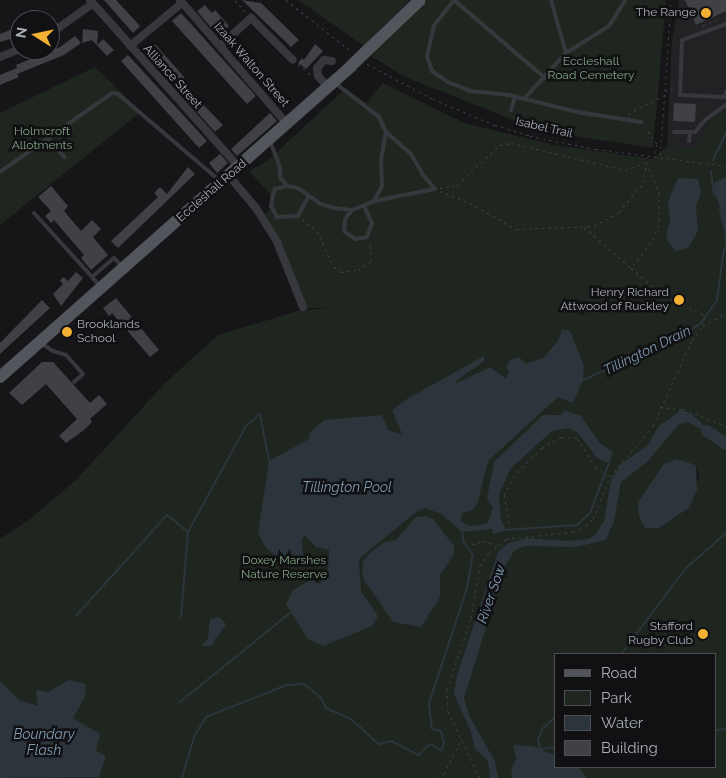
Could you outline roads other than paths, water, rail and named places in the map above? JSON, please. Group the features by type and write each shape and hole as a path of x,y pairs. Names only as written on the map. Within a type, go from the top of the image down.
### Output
{"main road":[{"name":"Eccleshall Road","path":"2,373 42,342 270,140 420,0"}],"street":[{"path":"60,26 91,2"},
{"name":"Alliance Street","path":"91,2 239,167"},
{"name":"Izaak Walton Street","path":"130,46 181,2 287,124"},
{"path":"220,46 251,18 292,60"},
{"path":"331,84 318,76 317,68 324,60 332,61"},
{"path":"225,179 256,208 277,242 303,306"}],"lane":[{"path":"545,78 454,0 429,38 427,56 432,71 448,82 470,92 515,97 642,122"},
{"path":"551,0 566,53"},
{"path":"554,6 557,0"},
{"path":"524,99 566,53 609,26 625,0"},
{"path":"726,24 682,40 680,95 724,96 726,92"},
{"path":"308,197 298,216 277,216 271,206 275,189 287,186 298,188 308,197 326,206 352,210 374,201 435,189 423,176 411,154 386,132 379,117 331,84"},
{"path":"0,172 112,93 118,94 225,179"},
{"path":"511,110 515,97"},
{"path":"674,132 690,132 700,129 704,120 726,105"},
{"path":"374,201 382,186 382,160 386,132"},
{"path":"689,141 690,132"},
{"path":"47,138 65,157"},
{"path":"270,140 280,167 280,177 287,186"},
{"path":"352,210 343,223 344,231 355,238 367,237 372,223 364,206"},
{"path":"34,213 102,288"},
{"path":"92,277 114,258 124,268"},
{"path":"42,342 52,352 66,355 83,374 74,382"}],"water":[{"path":"726,177 726,253 723,217 712,184"},
{"path":"678,178 698,179 701,192 696,206 698,231 688,248 675,251 666,237 670,220 668,202"},
{"name":"Tillington Pool","path":"562,329 570,331 584,366 583,380 573,403 558,397 488,461 478,501 473,510 463,513 460,521 471,526 487,524 493,508 487,498 494,462 543,415 561,415 565,410 581,416 600,443 613,452 609,463 597,458 578,433 569,428 552,431 511,468 499,495 501,520 506,530 493,534 492,529 462,532 441,514 425,508 416,512 359,559 361,592 378,616 372,626 323,646 307,638 286,604 293,590 312,579 320,584 328,571 329,550 316,547 305,535 302,539 303,558 280,560 266,548 258,533 269,461 309,439 310,432 325,420 382,415 388,430 402,434 392,410 407,399 484,356 484,361 456,381 457,383 490,367 506,379 509,372 506,366 511,359 519,357 526,364 543,358 558,341"},
{"path":"681,410 692,414 721,442 688,422 679,424 647,462 621,482 614,521 606,540 576,547 524,546 514,551 505,566 464,698 469,715 495,762 498,778 490,778 488,761 475,749 471,732 454,694 457,675 498,552 509,543 527,538 566,541 589,539 596,534 604,521 611,480 621,464 648,445 659,426"},
{"path":"677,459 696,465 697,490 689,508 659,528 645,528 639,516 638,502 664,464"},
{"path":"425,516 433,519 454,546 454,554 440,575 440,597 421,627 393,622 364,580 362,571 363,561 373,550 385,542 396,540 416,517"},
{"path":"219,617 226,624 211,646 202,646 208,638 210,619"},
{"name":"Boundary Flash","path":"69,680 86,684 85,697 73,718 100,734 96,751 106,756 99,777 0,778 0,681 19,700 38,706 36,690 48,692"},
{"path":"513,745 533,746 554,755 554,768 579,768 587,778 512,778 511,769 516,759"}],"waterway":[{"name":"Tillington Drain","path":"713,160 726,133"},
{"name":"Tillington Drain","path":"711,171 714,195"},
{"name":"Tillington Drain","path":"720,209 724,226"},
{"name":"Tillington Drain","path":"583,380 679,337 701,323 717,300 724,248"},
{"path":"181,617 188,532 246,426 260,414 269,461"},
{"name":"River Sow","path":"707,431 726,444"},
{"path":"506,530 577,525 590,513 609,463"},
{"path":"76,616 167,515 188,532"},
{"path":"182,778 194,737 206,717 287,685 304,684 321,698 326,708 351,719 379,744 391,741 418,755 430,744 441,750 444,744 441,731 432,729 429,703 467,588 473,555 464,543 462,532"},
{"path":"622,653 686,568 726,533"},
{"path":"180,702 291,612"},
{"path":"554,718 542,729 538,740 540,749 554,747"},
{"path":"716,730 726,729"}],"place":[{"name":"The Range","path":"706,13"},
{"name":"Henry Richard Attwood of Ruckley","path":"679,300"},
{"name":"Brooklands School","path":"67,332"},
{"name":"Stafford Rugby Club","path":"703,634"}],"park label":[{"name":"Eccleshall Road Cemetery","path":"591,69"},
{"name":"Holmcroft Allotments","path":"42,139"},
{"name":"Doxey Marshes Nature Reserve","path":"284,568"}]}
